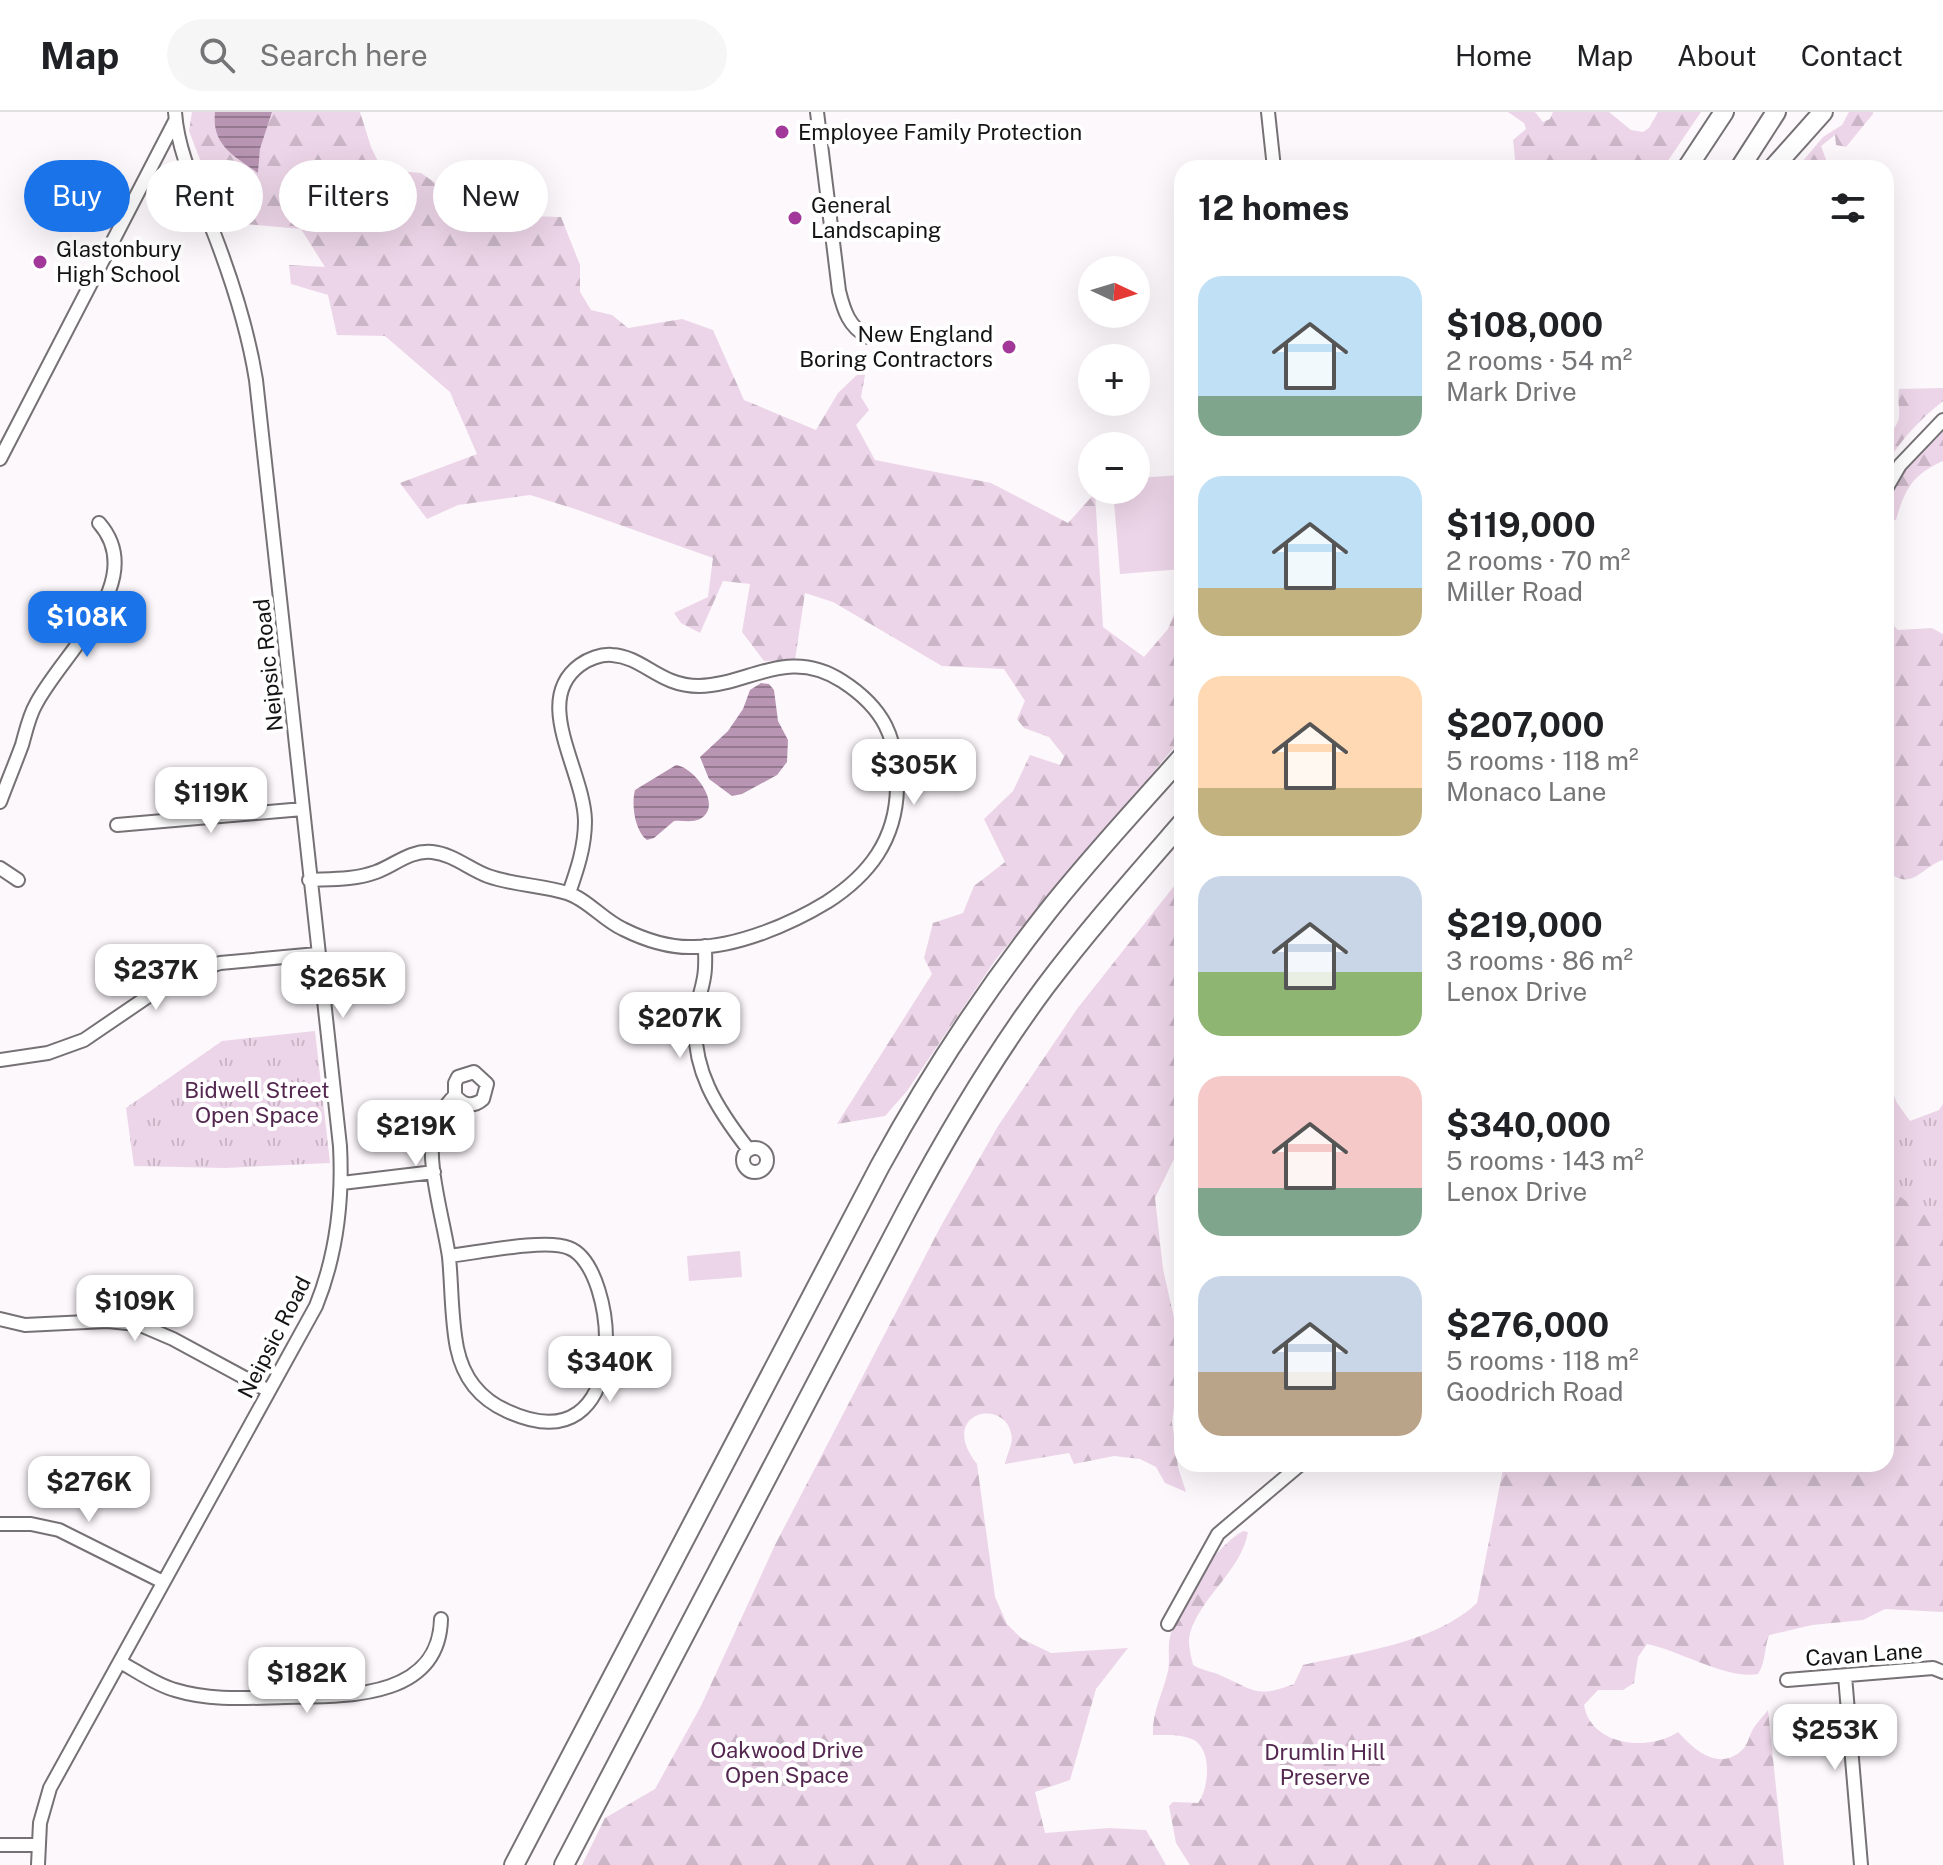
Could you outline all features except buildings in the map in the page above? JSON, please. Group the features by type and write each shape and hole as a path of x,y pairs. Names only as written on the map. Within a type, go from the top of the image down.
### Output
{"highway":[{"path":"1692,160 1724,112"},
{"path":"1745,160 1776,112"},
{"path":"1780,160 1823,112"},
{"path":"514,1865 867,1190 928,1083 989,990 1045,916 1174,766"},
{"path":"564,1865 955,1123 1054,975 1174,832"}],"street":[{"path":"817,112 839,291 853,327 868,337"},
{"path":"1268,112 1273,160"},
{"path":"0,459 177,115"},
{"name":"Neipsic Road","path":"38,1865 42,1814 50,1788 316,1306 325,1285 336,1241 342,1183 273,523 252,353 225,262 181,148 177,115"},
{"path":"1894,475 1943,420"},
{"path":"0,802 34,706 56,670 102,608 114,581 116,557 110,536 99,523"},
{"path":"309,880 350,879 378,871 408,855 430,852 448,856 487,876 569,893 620,928 659,944 696,948 746,938 802,917 853,885 885,844 897,803 898,761 886,725 864,695 835,676 806,667 777,668 709,686 684,686 657,676 633,659 610,655 587,659 568,674 557,700 561,727 581,786 585,821 582,855 569,893"},
{"path":"117,825 303,809"},
{"path":"0,868 18,880"},
{"path":"705,946 704,976 696,1011 694,1042 702,1078 722,1115 749,1150"},
{"path":"0,1060 48,1053 84,1040 175,978 220,963 317,954"},
{"path":"449,1256 554,1244 572,1248 587,1263 596,1281 606,1338 603,1377 592,1398 574,1416 553,1423 528,1421 489,1403 468,1380 457,1348 449,1256 434,1172 434,1126 441,1111 455,1095"},
{"path":"342,1183 434,1172"},
{"path":"0,1319 25,1325 107,1321 138,1324 173,1339 269,1391"},
{"path":"1168,1624 1218,1534 1292,1472"},
{"path":"0,1524 31,1524 59,1530 163,1582"},
{"path":"120,1662 172,1690 215,1699 356,1695 390,1687 418,1671 436,1650 441,1619"},
{"name":"Cavan Lane","path":"1787,1680 1933,1668 1943,1672"},
{"path":"1845,1676 1861,1865"},
{"path":"0,1845 38,1845"}],"green space":[{"path":"192,112 215,112 221,141 240,160 200,160 189,131"},
{"path":"272,112 360,112 377,160 279,160 279,227 263,226 263,160 259,160"},
{"path":"1508,112 1535,112 1543,122 1550,119 1553,112 1609,112 1631,130 1643,132 1658,112 1701,112 1668,160 1515,160 1513,140 1526,129 1524,123"},
{"path":"1849,112 1873,112 1846,147 1836,145 1835,135 1821,146 1826,160 1804,160 1823,137 1842,125"},
{"path":"417,173 433,181 433,232 548,232 548,217 561,217 580,265 580,292 591,310 612,315 628,328 682,319 713,330 744,400 816,430 838,393 860,372 865,375 861,397 869,410 856,425 875,460 991,483 1068,523 1085,504 1096,504 1103,627 1144,657 1168,629 1174,614 1174,748 996,959 907,1091 885,1116 837,1124 932,974 924,958 933,923 963,913 974,886 1005,862 984,819 1013,791 1030,755 1060,765 1064,756 1049,737 1024,728 1017,719 1025,701 1004,669 942,666 833,602 805,593 795,660 764,661 742,632 750,584 723,581 700,633 681,623 674,613 708,597 713,558 530,495 458,505 427,519 400,483 477,454 450,392 385,336 337,335 328,295 291,284 289,265 325,267 303,232 417,232"},
{"path":"1943,388 1943,401 1926,415 1894,452 1894,428 1899,420 1899,389"},
{"path":"1943,430 1943,461 1911,484 1894,520 1894,486"},
{"path":"1174,476 1174,570 1120,574 1114,504 1150,504 1150,477"},
{"path":"1894,626 1898,630 1932,628 1943,634 1943,860 1914,878 1894,876"},
{"name":"Oakwood Drive Open Space","path":"1174,886 1174,1160 1155,1198 1163,1269 1174,1318 1174,1472 1180,1472 1186,1492 1165,1483 1156,1467 1140,1459 1114,1456 1074,1464 1069,1453 1005,1464 1012,1437 1006,1422 997,1415 976,1416 968,1422 964,1433 967,1447 977,1464 995,1597 1007,1624 1022,1639 1051,1653 1128,1648 1096,1689 1070,1780 1035,1792 1045,1833 1109,1828 1146,1830 1166,1865 582,1865 605,1818 655,1789 701,1706 775,1545 942,1224 998,1126 1077,1009"},
{"name":"Bidwell Street Open Space","path":"315,1031 330,1163 225,1168 134,1166 126,1108 222,1041"},
{"path":"1894,1096 1910,1121 1939,1110 1943,1104 1943,1208 1929,1219 1894,1192"},
{"name":"Drumlin Hill Preserve","path":"1894,1192 1929,1218 1943,1208 1943,1612 1885,1609 1863,1620 1812,1625 1769,1635 1758,1674 1732,1673 1647,1644 1638,1657 1634,1683 1623,1690 1598,1690 1584,1705 1589,1719 1609,1737 1637,1743 1652,1742 1678,1732 1700,1752 1717,1759 1726,1759 1744,1748 1768,1710 1784,1865 1190,1865 1176,1843 1169,1806 1173,1802 1198,1803 1205,1788 1206,1760 1199,1744 1192,1739 1153,1735 1153,1727 1168,1670 1169,1642 1174,1623 1198,1578 1232,1539 1243,1531 1248,1532 1238,1559 1196,1619 1189,1645 1193,1665 1256,1691 1272,1691 1294,1684 1303,1665 1418,1637 1460,1617 1477,1603 1502,1472 1894,1472"},
{"path":"740,1251 742,1277 689,1281 687,1256"}],"shaded area":[{"path":"215,112 272,112 259,160 240,160 233,155 221,141"},
{"path":"761,683 769,684 774,690 778,721 788,740 787,762 777,775 742,794 732,796 709,779 700,757 728,731 743,709 750,690"},
{"path":"676,765 691,772 704,788 709,805 707,813 697,820 674,821 647,840 635,817 635,790"}],"place":[{"name":"Employee Family Protection","path":"782,132"},
{"name":"General Landscaping","path":"795,218"},
{"name":"Glastonbury High School","path":"40,262"},
{"name":"New England Boring Contractors","path":"1009,347"}]}
